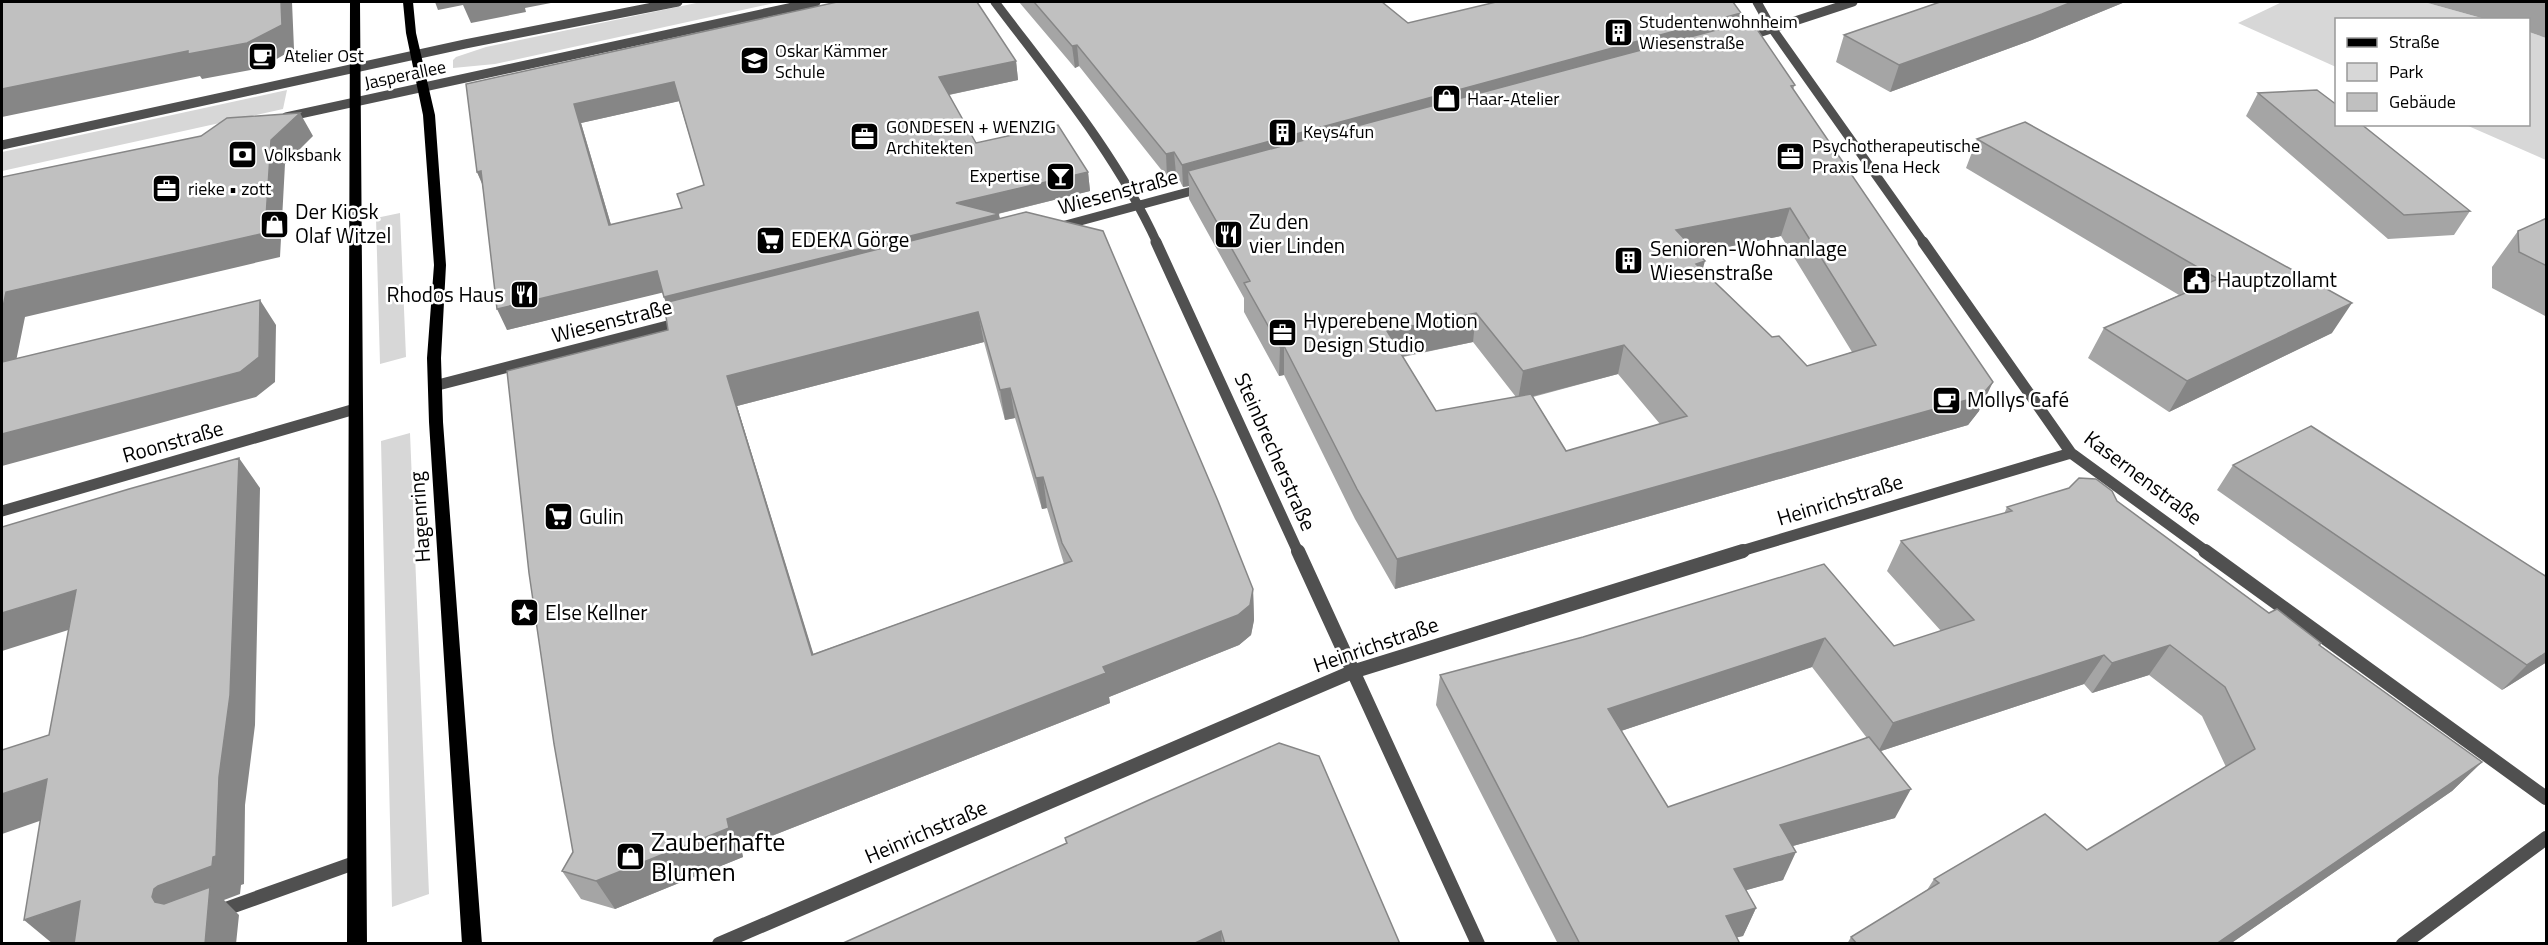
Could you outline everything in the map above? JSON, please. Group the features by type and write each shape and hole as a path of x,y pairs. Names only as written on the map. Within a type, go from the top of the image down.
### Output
{"main road":[{"path":"355,2 357,944"},
{"name":"Hagenring","path":"408,2 416,55 429,115 440,266 434,386 472,944"}],"street":[{"name":"Jasperallee","path":"2,145 416,55 678,2"},
{"name":"Jasperallee","path":"280,119 816,2"},
{"name":"Steinbrecherstraße","path":"995,2 1089,127 1140,206 1478,944"},
{"name":"Kasernenstraße","path":"1757,2 1771,27 2071,453 2547,798"},
{"path":"1735,41 1771,27 1853,2"},
{"name":"Wiesenstraße","path":"1042,231 1216,185"},
{"name":"Wiesenstraße","path":"434,386 690,320"},
{"name":"Roonstraße","path":"2,512 356,409"},
{"name":"Heinrichstraße","path":"719,944 1352,672 1731,554 2071,453"},
{"path":"2403,944 2547,838"},
{"path":"202,917 357,862"}],"green space":[{"path":"701,2 779,2 495,64 453,68 453,60 456,57 486,47"},
{"path":"2282,2 2424,2 2481,18 2335,18 2335,67 2238,23"},
{"path":"2530,32 2546,38 2546,160 2468,126 2530,126"},
{"path":"287,90 283,109 2,171 2,152"},
{"path":"400,213 406,357 380,364 376,218"},
{"path":"410,433 429,894 392,907 381,441"}],"shaded area":[{"path":"2424,2 2546,2 2546,38 2530,32 2530,18 2481,18"}],"building":[{"path":"2,2 281,2 282,25 247,43 188,54 188,51 2,89"},
{"path":"837,2 977,2 1016,61 939,77 976,143 1058,125 1088,172 956,203 999,214 664,297 657,271 497,309 481,171 477,172 466,84","holes":["674,82 704,185 677,194 682,208 609,225 574,104"]},
{"path":"1034,2 1382,2 1408,23 1496,2 1733,2 1741,13 1182,165 1174,152 1166,154 1077,45 1072,46"},
{"path":"1940,2 2072,2 1899,65 1844,35"},
{"path":"1750,19 1795,85 1791,86 1993,382 1981,396 1397,559 1357,489 1284,346 1280,347 1244,283 1250,281 1188,171 1735,25","holes":["1790,208 1876,345 1807,366 1779,336 1772,337 1696,264 1705,261 1676,230","1476,313 1523,371 1624,345 1687,416 1566,451 1531,394 1436,411 1387,331"]},
{"path":"2317,90 2335,104 2335,126 2364,126 2470,211 2404,215 2258,93"},
{"path":"300,113 271,140 265,233 6,292 2,312 2,177 201,136 227,118"},
{"path":"2025,122 2352,303 2187,381 2104,328 2218,279 1977,139"},
{"path":"1026,212 1103,231 1253,589 1250,605 1238,615 1103,667 1106,673 727,819 729,828 596,881 562,871 573,852 554,744 529,573 507,371 668,330 664,303","holes":["978,312 1000,390 1010,388 1036,478 1043,477 1062,543 1072,561 812,655 727,376"]},
{"path":"2547,218 2547,266 2519,252 2518,231"},
{"path":"260,300 259,357 240,372 2,434 2,362"},
{"path":"2311,426 2547,577 2547,652 2527,665 2233,465"},
{"path":"239,458 230,695 219,777 216,856 213,857 212,866 158,886 154,889 152,897 155,902 164,904 210,887 205,944 74,944 80,901 24,920 47,779 2,794 2,750 49,735 76,590 2,613 2,527"},
{"path":"2079,478 2096,479 2112,491 2117,501 2269,613 2277,609 2321,643 2319,645 2482,762 2216,944 1857,944 1851,937 1939,883 1934,879 2045,814 2087,850 2255,749 2225,687 2170,645 2112,663 2104,655 1893,723 1825,638 1608,709 1668,807 1869,737 1911,789 1780,825 1796,852 1734,869 1756,908 1726,916 1740,944 1580,944 1440,675 1583,637 1824,564 1894,646 1974,620 1901,541 2012,511 2007,507 2069,488"},
{"path":"1279,743 1319,756 1400,944 1225,944 1221,931 1193,944 841,944 1067,843 1065,838"}],"place":[{"name":"Studentenwohnheim Wiesenstraße","path":"1618,32"},
{"name":"Atelier Ost","path":"263,56"},
{"name":"Oskar Kämmer Schule","path":"754,61"},
{"name":"Haar-Atelier","path":"1446,99"},
{"name":"Keys4fun","path":"1282,132"},
{"name":"GONDESEN + WENZIG Architekten","path":"865,137"},
{"name":"Volksbank","path":"243,155"},
{"name":"Psychotherapeutische Praxis Lena Heck","path":"1791,156"},
{"name":"Expertise","path":"1061,176"},
{"name":"rieke • zott","path":"167,189"},
{"name":"Der Kiosk Olaf Witzel","path":"274,224"},
{"name":"Zu den vier Linden","path":"1228,234"},
{"name":"EDEKA Görge","path":"770,240"},
{"name":"Senioren-Wohnanlage Wiesenstraße","path":"1629,261"},
{"name":"Hauptzollamt","path":"2196,280"},
{"name":"Rhodos Haus","path":"525,295"},
{"name":"Hyperebene Motion Design Studio","path":"1282,333"},
{"name":"Mollys Café","path":"1946,400"},
{"name":"Gulin","path":"558,517"},
{"name":"Else Kellner","path":"524,613"},
{"name":"Zauberhafte Blumen","path":"630,857"}]}
